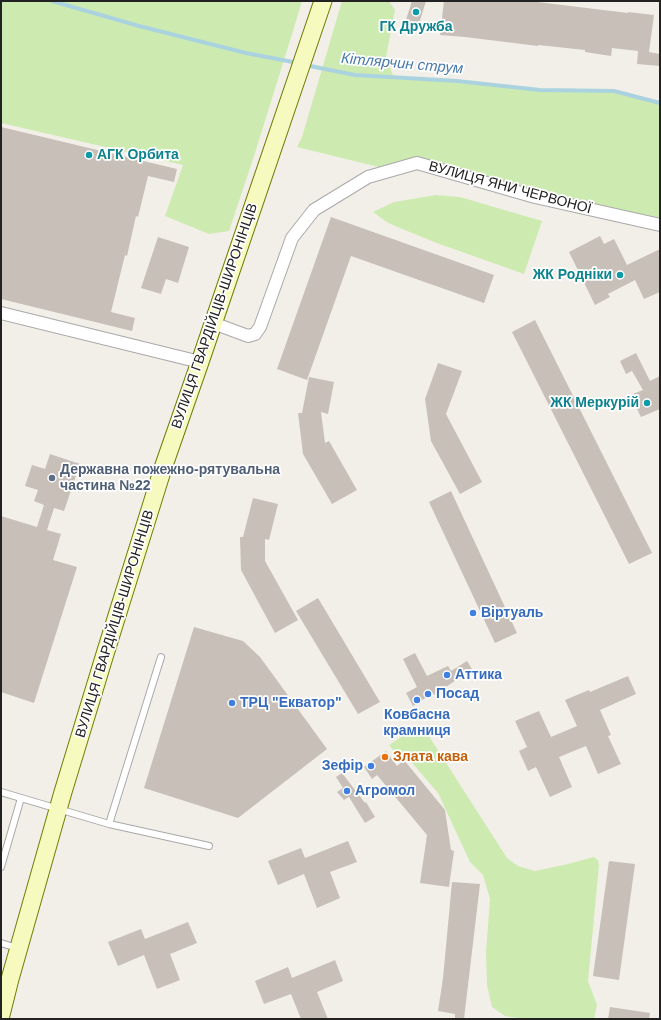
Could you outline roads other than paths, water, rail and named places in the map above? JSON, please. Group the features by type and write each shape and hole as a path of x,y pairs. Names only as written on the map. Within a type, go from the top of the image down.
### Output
{"main road":[{"name":"ВУЛИЦЯ ГВАРДІЙЦІВ-ШИРОНІНЦІВ","path":"3,1001 105,654 163,468 324,1"}],"street":[{"name":"ВУЛИЦЯ ЯНИ ЧЕРВОНОЇ","path":"213,323 248,336 255,334 260,327 292,238 314,210 368,177 417,163 535,197 660,225"},
{"path":"1,313 200,362"}],"lane":[{"path":"109,824 161,657"},
{"path":"1,792 109,824 209,846"},
{"path":"1,867 21,798"},
{"path":"1,944 19,949"}],"waterway":[{"name":"Кітлярчин струм","path":"52,1 139,26 246,53 298,63"},
{"name":"Кітлярчин струм","path":"305,65 355,75 457,81 540,90 614,91 660,103"}],"place":[{"name":"ГК Дружба","path":"416,12"},
{"name":"АГК Орбита","path":"89,155"},
{"name":"ЖК Родніки","path":"620,275"},
{"name":"ЖК Меркурій","path":"647,403"},
{"name":"Державна пожежно-рятувальна частина №22","path":"52,478"},
{"name":"Віртуаль","path":"473,613"},
{"name":"Аттика","path":"447,675"},
{"name":"Посад","path":"428,694"},
{"name":"Ковбасна крамниця","path":"417,700"},
{"name":"ТРЦ \"Екватор\"","path":"232,703"},
{"name":"Злата кава","path":"385,757"},
{"name":"Зефір","path":"371,766"},
{"name":"Агромол","path":"347,791"}]}
